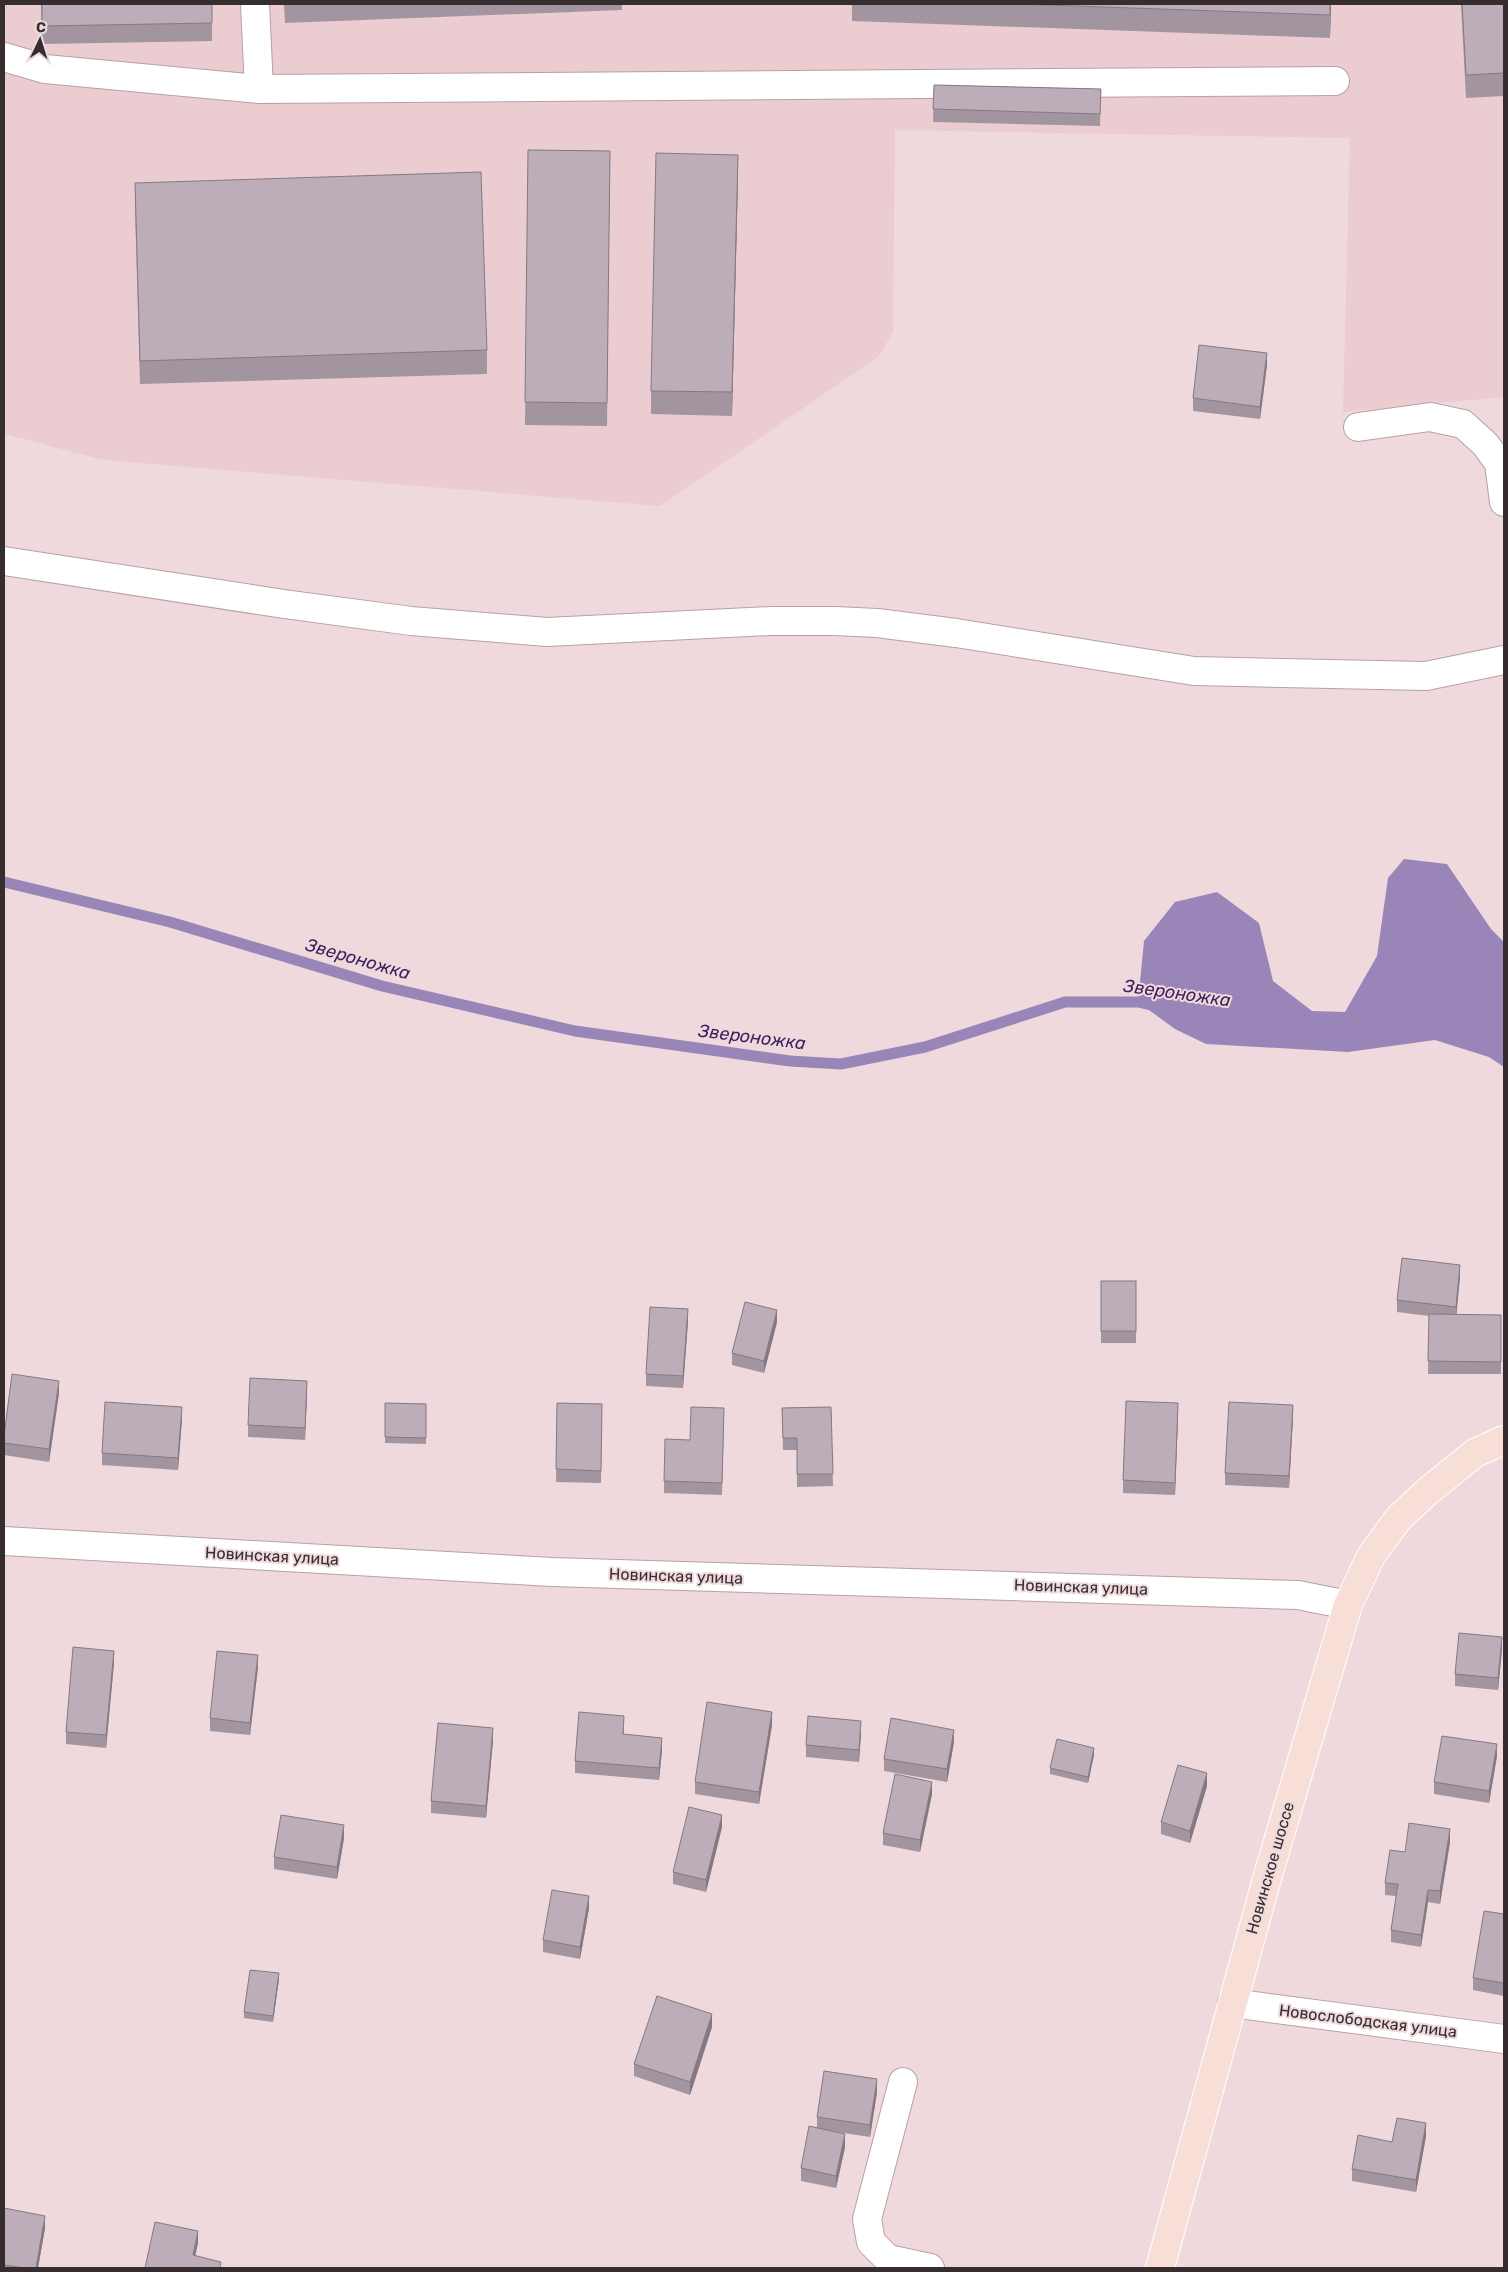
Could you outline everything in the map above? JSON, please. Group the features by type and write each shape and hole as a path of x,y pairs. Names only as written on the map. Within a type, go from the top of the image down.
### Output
{"main road":[{"name":"Новинское шоссе","path":"1160,2268 1232,2003 1313,1718 1348,1605 1371,1556 1398,1519 1428,1491 1475,1453 1504,1440"}],"street":[{"path":"255,4 259,89"},
{"path":"4,57 46,70 259,89 1336,81"},
{"path":"1358,427 1430,417 1463,424 1486,444 1499,463 1504,502"},
{"path":"4,561 275,603 411,621 546,632 752,622 835,621 877,623 956,633 1194,671 1426,676 1504,660"},
{"name":"Новинская улица","path":"4,1541 552,1572 1289,1594 1348,1605"},
{"name":"Новослободская улица","path":"1232,2003 1504,2038"},
{"path":"903,2082 867,2220 871,2242 888,2260 930,2268"}],"shaded area":[{"path":"4,4 1504,4 1504,397 1343,412 1350,138 895,130 893,332 878,357 660,506 103,460 4,434"}],"water":[{"path":"1404,859 1447,864 1491,929 1504,942 1504,1067 1489,1057 1435,1040 1348,1052 1206,1044 1175,1029 1138,1002 1144,941 1175,902 1217,892 1259,923 1273,981 1312,1011 1345,1012 1377,956 1388,878"}],"building":[{"path":"42,4 212,4 212,23 42,26"},
{"path":"1019,4 1330,4 1330,15"},
{"path":"1462,4 1504,4 1504,73 1466,75"},
{"path":"934,85 1101,89 1100,114 933,109"},
{"path":"528,150 610,151 607,403 525,402"},
{"path":"656,153 738,155 732,392 651,391"},
{"path":"481,172 487,350 140,361 135,183"},
{"path":"1199,345 1267,353 1260,407 1193,398"},
{"path":"1402,1258 1460,1265 1456,1307 1397,1300"},
{"path":"1101,1281 1136,1281 1136,1331 1101,1331"},
{"path":"745,1302 777,1310 764,1361 732,1353"},
{"path":"650,1307 688,1309 683,1376 646,1374"},
{"path":"1429,1314 1501,1315 1501,1362 1428,1361"},
{"path":"12,1374 59,1381 49,1449 4,1443"},
{"path":"250,1378 307,1381 305,1428 248,1425"},
{"path":"1126,1401 1178,1403 1175,1483 1123,1480"},
{"path":"105,1402 182,1407 178,1458 102,1453"},
{"path":"1229,1402 1293,1405 1289,1476 1225,1473"},
{"path":"385,1403 426,1404 426,1438 385,1437"},
{"path":"557,1403 602,1404 601,1471 556,1469"},
{"path":"691,1407 724,1408 722,1483 664,1481 665,1439 690,1440"},
{"path":"831,1407 833,1474 797,1474 797,1438 783,1438 782,1408"},
{"path":"1459,1633 1502,1637 1498,1678 1455,1674"},
{"path":"73,1647 114,1651 106,1735 66,1732"},
{"path":"217,1651 258,1655 250,1723 210,1718"},
{"path":"707,1702 772,1712 759,1792 695,1782"},
{"path":"579,1712 624,1716 623,1734 662,1738 659,1768 575,1761"},
{"path":"808,1716 861,1721 859,1750 806,1745"},
{"path":"891,1718 954,1730 947,1769 884,1759"},
{"path":"438,1723 493,1728 486,1806 431,1801"},
{"path":"1442,1736 1497,1744 1489,1791 1434,1782"},
{"path":"1057,1739 1094,1748 1088,1777 1050,1768"},
{"path":"1178,1765 1207,1773 1190,1831 1161,1822"},
{"path":"895,1774 932,1782 920,1840 883,1833"},
{"path":"689,1807 722,1815 706,1880 673,1872"},
{"path":"281,1815 344,1825 337,1867 274,1857"},
{"path":"1409,1823 1450,1829 1440,1891 1428,1890 1421,1935 1391,1930 1398,1884 1385,1883 1390,1850 1405,1852"},
{"path":"552,1890 589,1896 580,1947 543,1940"},
{"path":"1484,1911 1504,1914 1504,1983 1473,1978"},
{"path":"250,1970 279,1973 273,2016 244,2012"},
{"path":"657,1996 712,2014 690,2082 634,2064"},
{"path":"824,2071 877,2079 870,2125 817,2117"},
{"path":"1397,2118 1426,2123 1416,2180 1352,2169 1358,2135 1392,2142"},
{"path":"809,2126 845,2134 836,2176 801,2168"},
{"path":"4,2208 45,2216 36,2268 4,2265"},
{"path":"155,2222 198,2231 193,2255 221,2262 220,2268 145,2268"}],"waterway":[{"name":"Звероножка","path":"4,882 170,922 382,986 575,1031 790,1061 841,1064 925,1047 1065,1002 1138,1002 1151,1005"}]}
